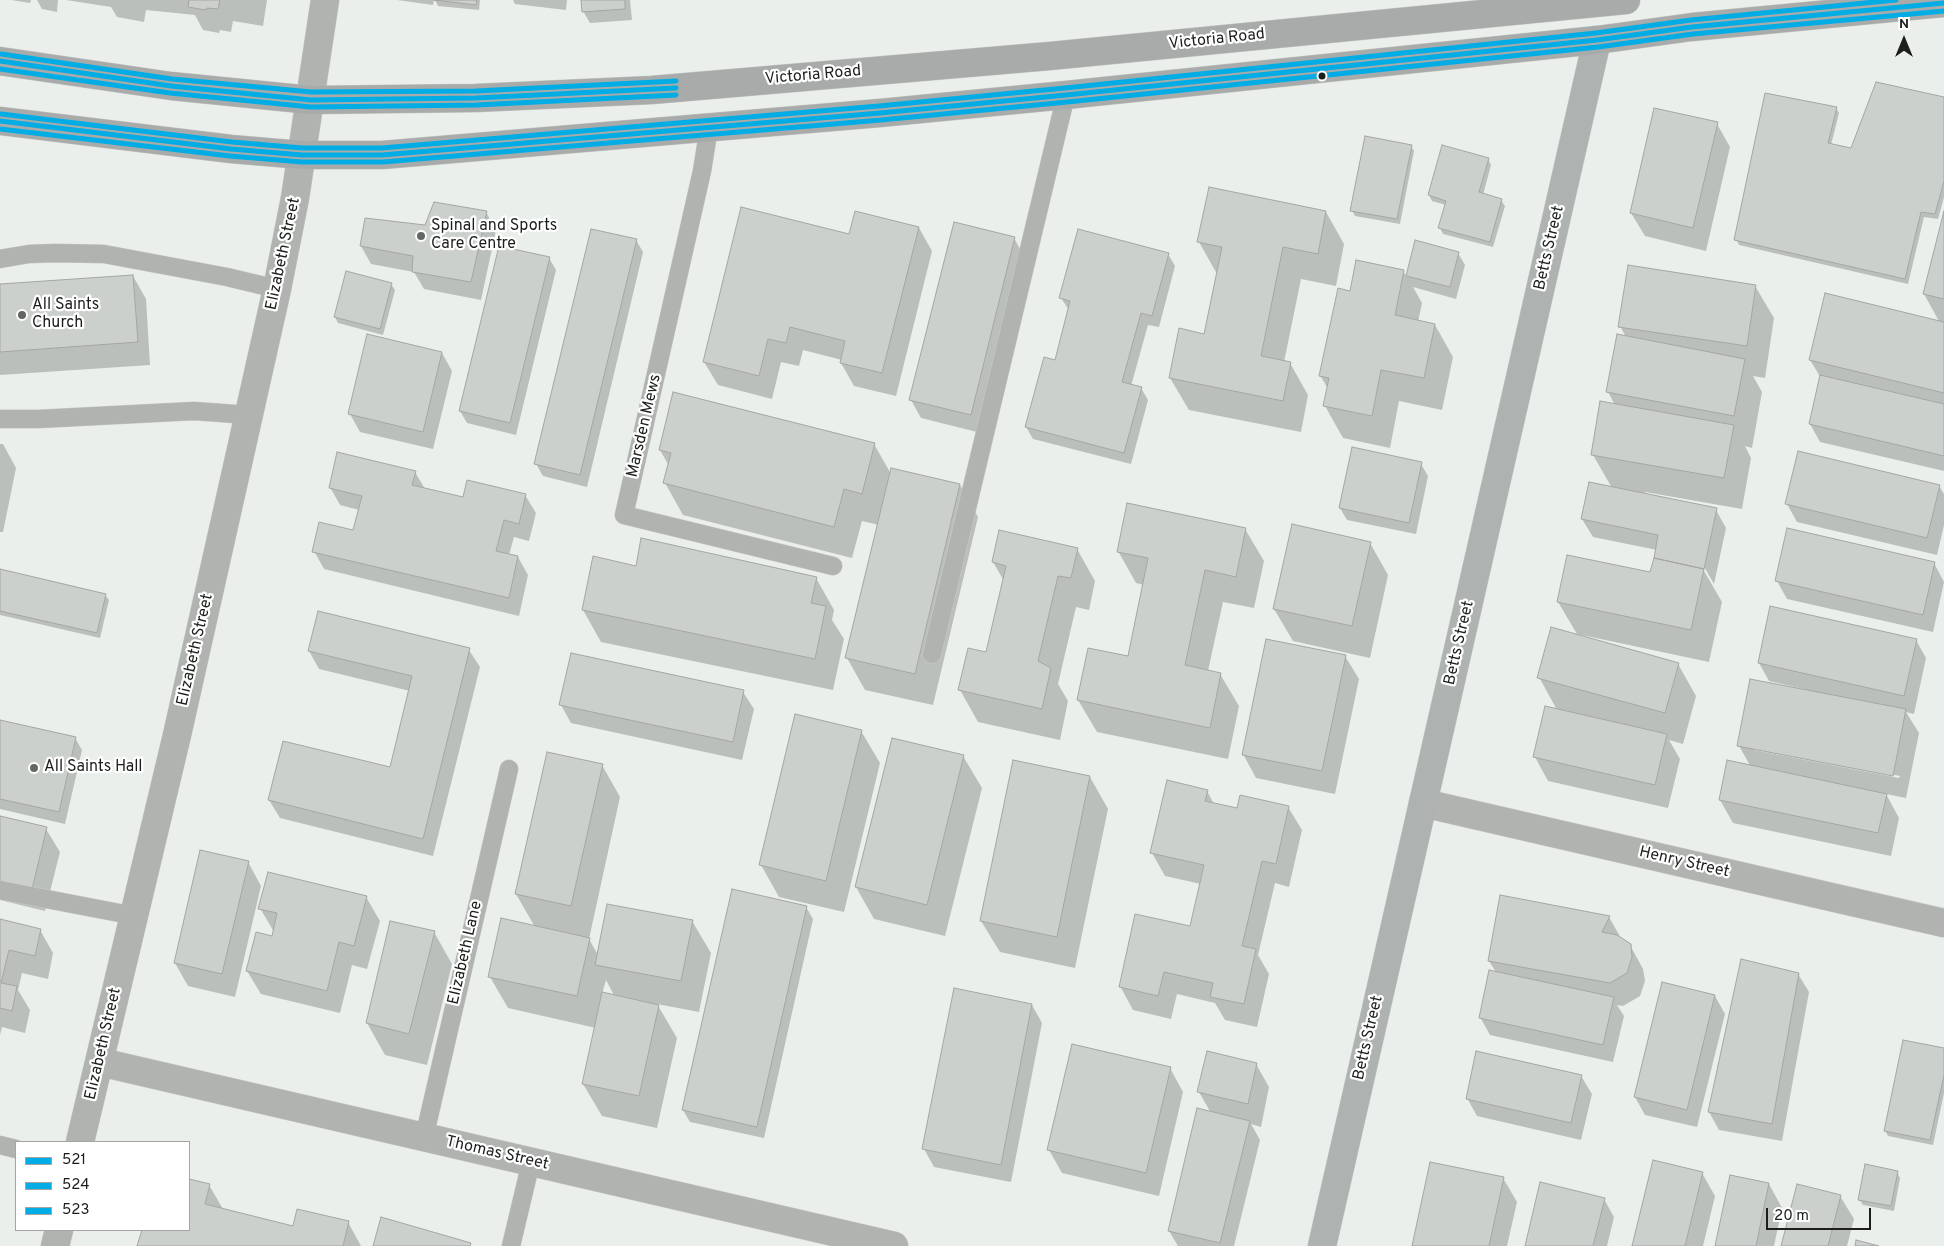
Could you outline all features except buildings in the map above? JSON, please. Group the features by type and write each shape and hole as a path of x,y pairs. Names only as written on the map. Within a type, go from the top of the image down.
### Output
{"main road":[{"name":"Victoria Road","path":"0,61 171,86 310,100 476,98 652,90 1050,56 1613,1"},
{"path":"0,121 128,138 302,155 382,155 1066,95 1597,40 1692,27 1944,3"}],"street":[{"name":"Elizabeth Street","path":"80,1141 135,916 277,289 295,198 325,0"},
{"name":"Betts Street","path":"1322,1246 1597,40"},
{"name":"Henry Street","path":"1423,803 1944,923"},
{"name":"Thomas Street","path":"100,1062 531,1162 828,1238 894,1246"},
{"path":"56,1246 59,1231"}],"lane":[{"path":"932,654 1066,95"},
{"name":"Marsden Mews","path":"709,127 702,171 624,515 833,566"},
{"path":"0,258 55,252 104,254 227,277 277,289"},
{"path":"0,419 38,419 194,410 249,415"},
{"name":"Elizabeth Lane","path":"424,1138 509,769"},
{"path":"0,890 135,916"},
{"path":"0,1145 15,1149"},
{"path":"511,1246 531,1162"}],"transit line":[{"name":"523","path":"1,114 232,142 302,148 382,148 879,106 1065,88 1596,33 1691,20 1896,0"},
{"name":"521","path":"0,121 231,149 302,155 382,155 880,113 1066,95 1597,40 1692,27 1944,3"},
{"name":"524","path":"0,129 230,156 302,162 383,162 881,120 1598,47 1693,34 1944,11"},
{"name":"523","path":"1,54 172,79 311,92 476,91 676,81"},
{"name":"521","path":"0,61 171,86 311,100 476,98 676,88"},
{"name":"524","path":"0,69 170,93 311,107 476,105 676,95"}],"place":[{"name":"Spinal and Sports Care Centre","path":"421,236"},
{"name":"All Saints Church","path":"22,315"},
{"name":"All Saints Hall","path":"34,768"}]}
